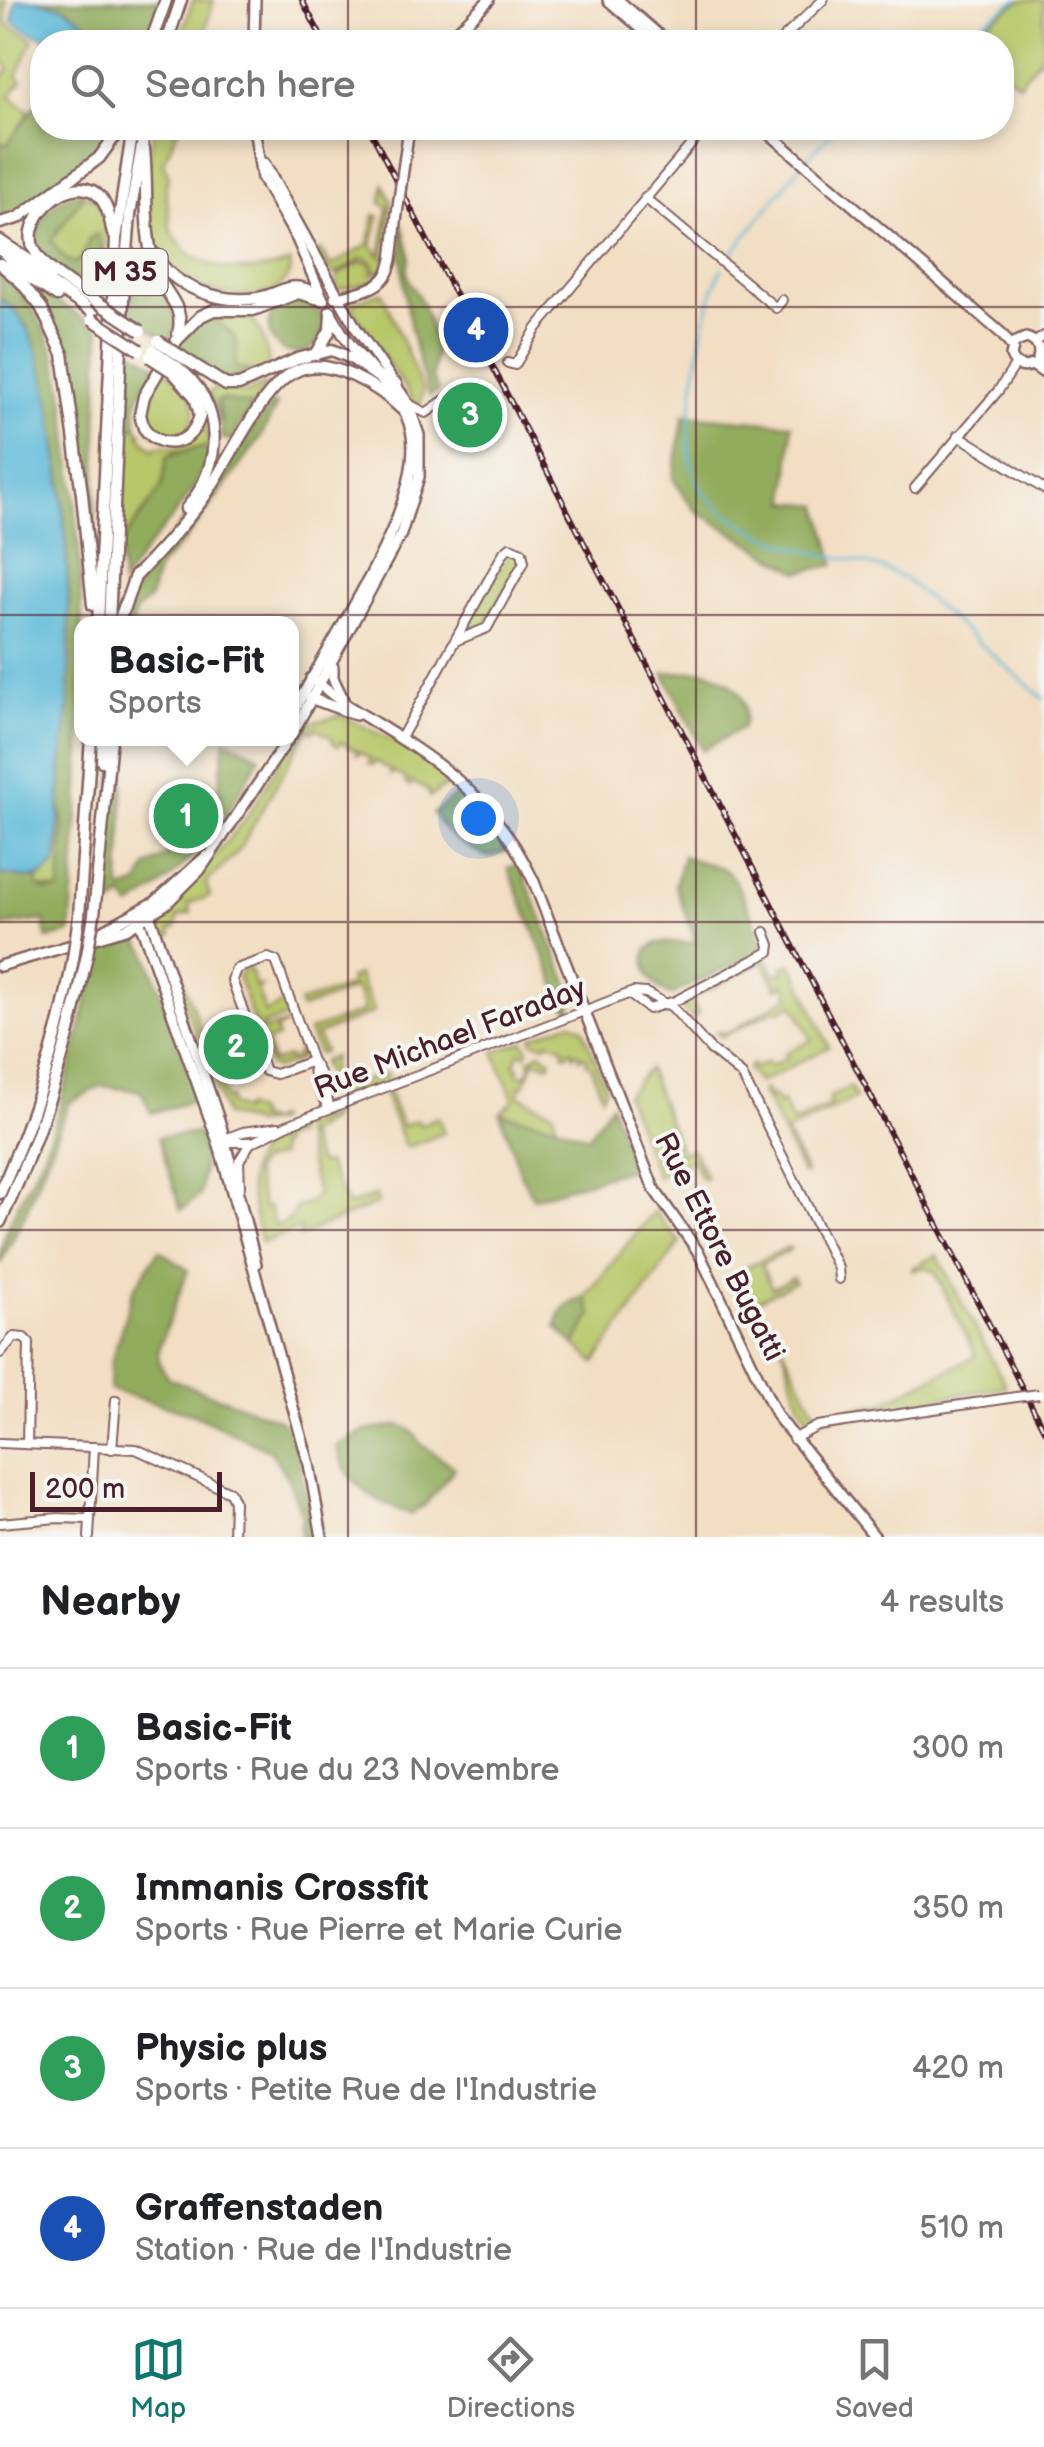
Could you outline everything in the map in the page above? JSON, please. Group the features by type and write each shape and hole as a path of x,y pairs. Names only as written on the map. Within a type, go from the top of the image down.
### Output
{"highway":[{"path":"157,30 168,0"},
{"path":"171,30 181,0"},
{"path":"0,223 18,218 100,158 113,140"},
{"name":"M 35","path":"101,616 116,239 131,140"},
{"name":"M 35","path":"101,616 130,216 143,140"},
{"path":"144,140 150,244 156,272 179,312 177,340"},
{"path":"93,310 33,246 32,225 41,211 77,188 92,191 108,212 116,239"},
{"path":"0,241 74,287"},
{"path":"150,244 167,272 197,290 243,300 304,287 323,300"},
{"path":"0,250 177,365 197,385 209,409 215,436 213,457 197,495 144,559 121,616"},
{"path":"0,261 93,310 147,345"},
{"path":"0,261 42,308 63,354 92,607 98,616"},
{"path":"177,365 196,397 200,415 190,436 162,443 144,428 140,408 177,340 201,316 214,310 253,310 298,293 323,300"},
{"path":"316,355 330,330 331,312"},
{"path":"177,365 226,385 239,385 297,359 332,350 392,388"},
{"path":"134,578 202,502 273,382 294,366 316,361 337,363 392,388"},
{"path":"241,438 277,385 296,370 336,369 406,407"},
{"path":"0,1193 43,1082 73,959 80,916 91,746"},
{"path":"0,1222 52,1095 87,956 94,915 106,746"}],"main road":[{"path":"254,30 255,0"},
{"path":"458,30 489,0"},
{"path":"608,0 643,30"},
{"path":"618,0 653,30"},
{"path":"256,140 262,178 307,262 310,275 345,337 378,377"},
{"path":"323,300 379,285 390,266 406,140"},
{"path":"777,140 1014,344"},
{"path":"258,153 420,435 419,477 401,534 326,664 311,678 308,697"},
{"path":"1026,338 1039,339 1040,366 1016,364 1011,356 1014,344 1026,338"},
{"path":"299,713 321,685 326,664 408,491 413,447 406,407"},
{"path":"326,664 338,692 352,708"},
{"path":"311,678 366,718"},
{"path":"308,697 366,718"},
{"name":"Rue Ettore Bugatti","path":"366,718 464,782 510,836 534,882 654,1190 695,1246 771,1406 793,1439 876,1537"},
{"path":"0,966 82,940 143,915 188,885 283,746"},
{"path":"143,915 220,1126 232,1202 314,1482 322,1537"},
{"path":"143,915 242,1202 264,1301"}],"street":[{"path":"792,30 823,0"},
{"path":"525,344 695,140"},
{"path":"645,198 776,308 782,300"},
{"path":"915,488 998,391 1016,364"},
{"path":"406,407 426,412 462,388"},
{"path":"958,436 1044,489"},
{"path":"401,738 504,552 510,547 522,552 524,562 487,628 455,642"},
{"path":"765,932 770,945 765,954 667,1003 707,1046 747,1080 838,1268 839,1279"},
{"path":"312,1061 276,1074 265,1070 232,980 236,969 268,958 276,961 312,1061 322,1078 329,1109"},
{"name":"Rue Michael Faraday","path":"223,1142 253,1142 629,994 643,992 667,1003"},
{"name":"Rue Michael Faraday","path":"629,994 647,1008 667,1003"},
{"name":"Rue Michael Faraday","path":"220,1126 243,1132"},
{"name":"Rue Michael Faraday","path":"223,1142 243,1132 287,1126"},
{"path":"242,1202 238,1161 253,1142"},
{"path":"0,1353 14,1338 24,1338 29,1344 28,1444"},
{"path":"793,1439 818,1426 1042,1393"},
{"path":"112,1449 116,1400"},
{"path":"0,1443 136,1449 230,1492 234,1502 233,1537"},
{"path":"89,1537 94,1447"},
{"path":"0,1524 90,1519"}],"green space":[{"path":"0,0 6,0 6,24 30,37 17,76 22,81 10,96 30,112 7,146 0,142 0,80 9,69 0,53"},
{"path":"35,0 164,0 153,30 93,30 71,11"},
{"path":"193,0 214,0 205,30 183,30"},
{"path":"1021,0 1044,0 1044,52 1019,84 1014,80 1014,30 977,30"},
{"path":"30,113 30,140 108,140 91,161 10,217 0,217 0,142 7,145"},
{"path":"153,140 174,140 163,163 169,176 166,191 170,228 193,256 241,270 290,262 286,279 275,290 237,295 194,284 177,275 165,264 153,235 150,159"},
{"path":"384,185 392,202 383,269 379,275 371,261 363,258 330,273 316,252 320,250 331,266 369,244 374,215 379,216 372,245 380,256 388,207 381,203"},
{"path":"74,193 82,197 51,241 73,263 81,260 90,238 97,234 102,249 85,273 97,290 95,297 58,269 35,243 47,212"},
{"path":"80,193 96,199 106,222 104,303 95,297 97,290 84,273 102,249 90,238 81,260 73,263 64,258 51,240 79,201"},
{"path":"402,224 410,255 409,280 422,303 436,345 432,377 438,391 429,396 408,311 402,268"},
{"path":"143,256 177,321 170,341 131,317 134,260"},
{"path":"361,262 369,263 376,278 373,282 335,290 338,275"},
{"path":"0,273 34,313 54,354 64,399 77,518 81,616 74,616 74,746 80,746 71,922 70,933 47,939 44,920 0,926 0,874 37,879 38,887 60,890 62,764 69,705 69,598 62,483 51,411 35,348 28,328 0,301"},
{"path":"40,291 100,329 94,554 71,376 66,356 38,296"},
{"path":"382,292 423,391 419,410 354,311 353,302"},
{"path":"296,299 315,307 323,326 315,345 296,353 277,345 269,326 277,307"},
{"path":"230,313 252,320 263,338 268,370 254,384 247,385 234,367 236,345 232,334 214,320 196,323 208,315"},
{"path":"214,320 235,339 235,367 253,375 242,379 221,377 175,348 196,323"},
{"path":"128,348 156,365 136,402 137,427 125,430"},
{"path":"163,370 184,385 194,406 190,426 167,440 150,431 147,415 151,393"},
{"path":"267,384 253,406 217,401 220,425 209,393 218,385 244,394"},
{"path":"217,401 253,406 231,440 221,438"},
{"path":"272,403 277,405 260,438 186,539 158,567 150,598 134,616 127,616 148,567"},
{"path":"204,414 210,446 173,452 156,496 120,545 125,430 137,427 142,434 139,435 154,450 156,446 176,447 195,438"},
{"path":"684,415 792,424 787,502 819,505 835,565 798,572 695,510 673,479"},
{"path":"210,446 195,485 122,586 120,545 162,486 167,456"},
{"path":"513,551 521,557 520,562 485,625 470,627 471,619"},
{"path":"708,671 739,692 745,716 743,727 703,750 664,673"},
{"path":"341,715 404,746 451,779 450,783 430,797 428,791 412,782 410,786 405,783 407,779 393,772 391,775 390,770 375,761 373,765 369,763 370,758 359,752 356,756 357,751 341,742 338,746 333,738 316,728 308,729 299,745 299,732 304,725"},
{"path":"115,746 125,746 120,887 123,890 139,884 147,867 180,847 216,813 224,746 239,746 260,756 206,841 171,877 131,907 123,897 112,905 102,903"},
{"path":"289,746 298,746 238,852 206,883 210,896 188,904 191,913 178,917 176,928 167,937 226,1099 230,1098 230,1104 242,1111 245,1107 257,1113 256,1118 269,1122 276,1118 277,1122 252,1124 225,1115 159,933 188,886 249,813"},
{"path":"463,790 511,850 489,857 445,829 433,813"},
{"path":"60,808 64,824 60,891 37,887 37,879 46,874 56,859"},
{"path":"683,856 729,873 763,942 758,952 671,995 654,983 647,971 646,957 647,950 657,943 696,942 675,885"},
{"path":"519,864 573,995 571,1009 565,1006 508,868"},
{"path":"128,935 146,951 200,1099 151,1113 141,1091 102,1086 69,1103 24,1216 0,1264 10,1222 44,1152 61,1101 100,943"},
{"path":"766,957 775,974 784,973 782,967 790,963 797,973 829,1047 759,1083 748,1069 752,1064 755,1068 767,1062 770,1066 787,1058 785,1053 812,1040 793,1004 722,1037 716,1032 726,1034 790,996 785,984 777,988 763,961 691,999 699,1014 693,1018 678,1004"},
{"path":"249,968 256,987 263,986 257,989 265,1013 284,1003 289,1016 261,1026 263,1030 287,1024 275,1029 278,1038 266,1042 272,1062 289,1057 296,1060 295,1055 300,1053 296,1041 302,1054 299,1060 275,1069 270,1066 238,978"},
{"path":"358,975 374,1012 317,1035 324,1052 318,1054 309,1031 364,1011 356,988 301,1009 299,1003 351,986 349,979"},
{"path":"571,1022 583,1028 606,1088 602,1095 591,1066 586,1063 588,1058 583,1056 579,1060 581,1055 576,1053 573,1057 570,1050 567,1055 563,1053 565,1048 548,1041 546,1045 533,1042 532,1037"},
{"path":"524,1041 528,1050 526,1055 520,1052 514,1065 519,1067 517,1072 526,1076 532,1063 529,1060 540,1052 551,1060 549,1065 535,1060 523,1087 520,1086 519,1096 553,1112 557,1126 500,1113 514,1100 494,1052"},
{"path":"333,1057 331,1068 341,1089 386,1073 388,1080 345,1097 333,1091 322,1062"},
{"path":"648,1069 681,1153 692,1149 706,1177 702,1179 692,1160 657,1177 626,1095"},
{"path":"850,1087 856,1098 786,1132 806,1173 803,1175 762,1091 765,1089 770,1098 774,1096 778,1104 782,1102 793,1123 831,1105 828,1098"},
{"path":"389,1093 402,1126 417,1120 420,1125 438,1117 444,1133 406,1148 384,1095"},
{"path":"611,1104 633,1168 533,1198 500,1113 556,1125 588,1137"},
{"path":"329,1116 331,1119 307,1135 318,1163 327,1164 348,1206 376,1195 378,1203 300,1236 300,1228 261,1243 250,1191 253,1162 274,1138 295,1129 295,1136 281,1140 280,1156 260,1162 254,1171 263,1208 269,1207 274,1226 285,1222 296,1207 308,1204 317,1194 301,1127"},
{"path":"201,1133 200,1195 181,1210 158,1137"},
{"path":"654,1211 680,1242 595,1363 575,1345 592,1314 585,1297"},
{"path":"789,1247 790,1250 761,1265 772,1288 793,1278 795,1282 755,1302 737,1272"},
{"path":"159,1250 188,1270 158,1350 159,1363 168,1378 280,1420 298,1457 312,1537 301,1537 302,1514 271,1451 194,1414 110,1390 111,1363 133,1290"},
{"path":"937,1255 1006,1386 811,1421 800,1405 782,1346 815,1411 823,1415 882,1403 976,1356 935,1272 925,1267 913,1271 912,1268"},
{"path":"585,1297 592,1314 575,1345 556,1327 565,1308"},
{"path":"400,1425 455,1468 424,1506 411,1514 364,1490 347,1471 337,1446 364,1431"}],"water":[{"path":"16,0 35,0 64,7 96,30 30,32 12,21"},
{"path":"0,301 23,322 40,364 53,420 66,551 69,701 57,861 45,874 32,878 0,874"}],"waterway":[{"path":"971,30 1017,0"},
{"path":"806,159 824,140"},
{"path":"726,261 801,165"},
{"path":"722,268 703,330 689,427 693,469 704,492 729,515 763,534 905,579 1044,699"}],"railway":[{"path":"302,0 318,30"},
{"path":"375,140 1044,1430"}],"place":[{"name":"Graffenstaden","path":"476,330"},
{"name":"Physic plus","path":"470,415"},
{"name":"Basic-Fit","path":"186,816"},
{"name":"Immanis Crossfit","path":"236,1047"}]}
